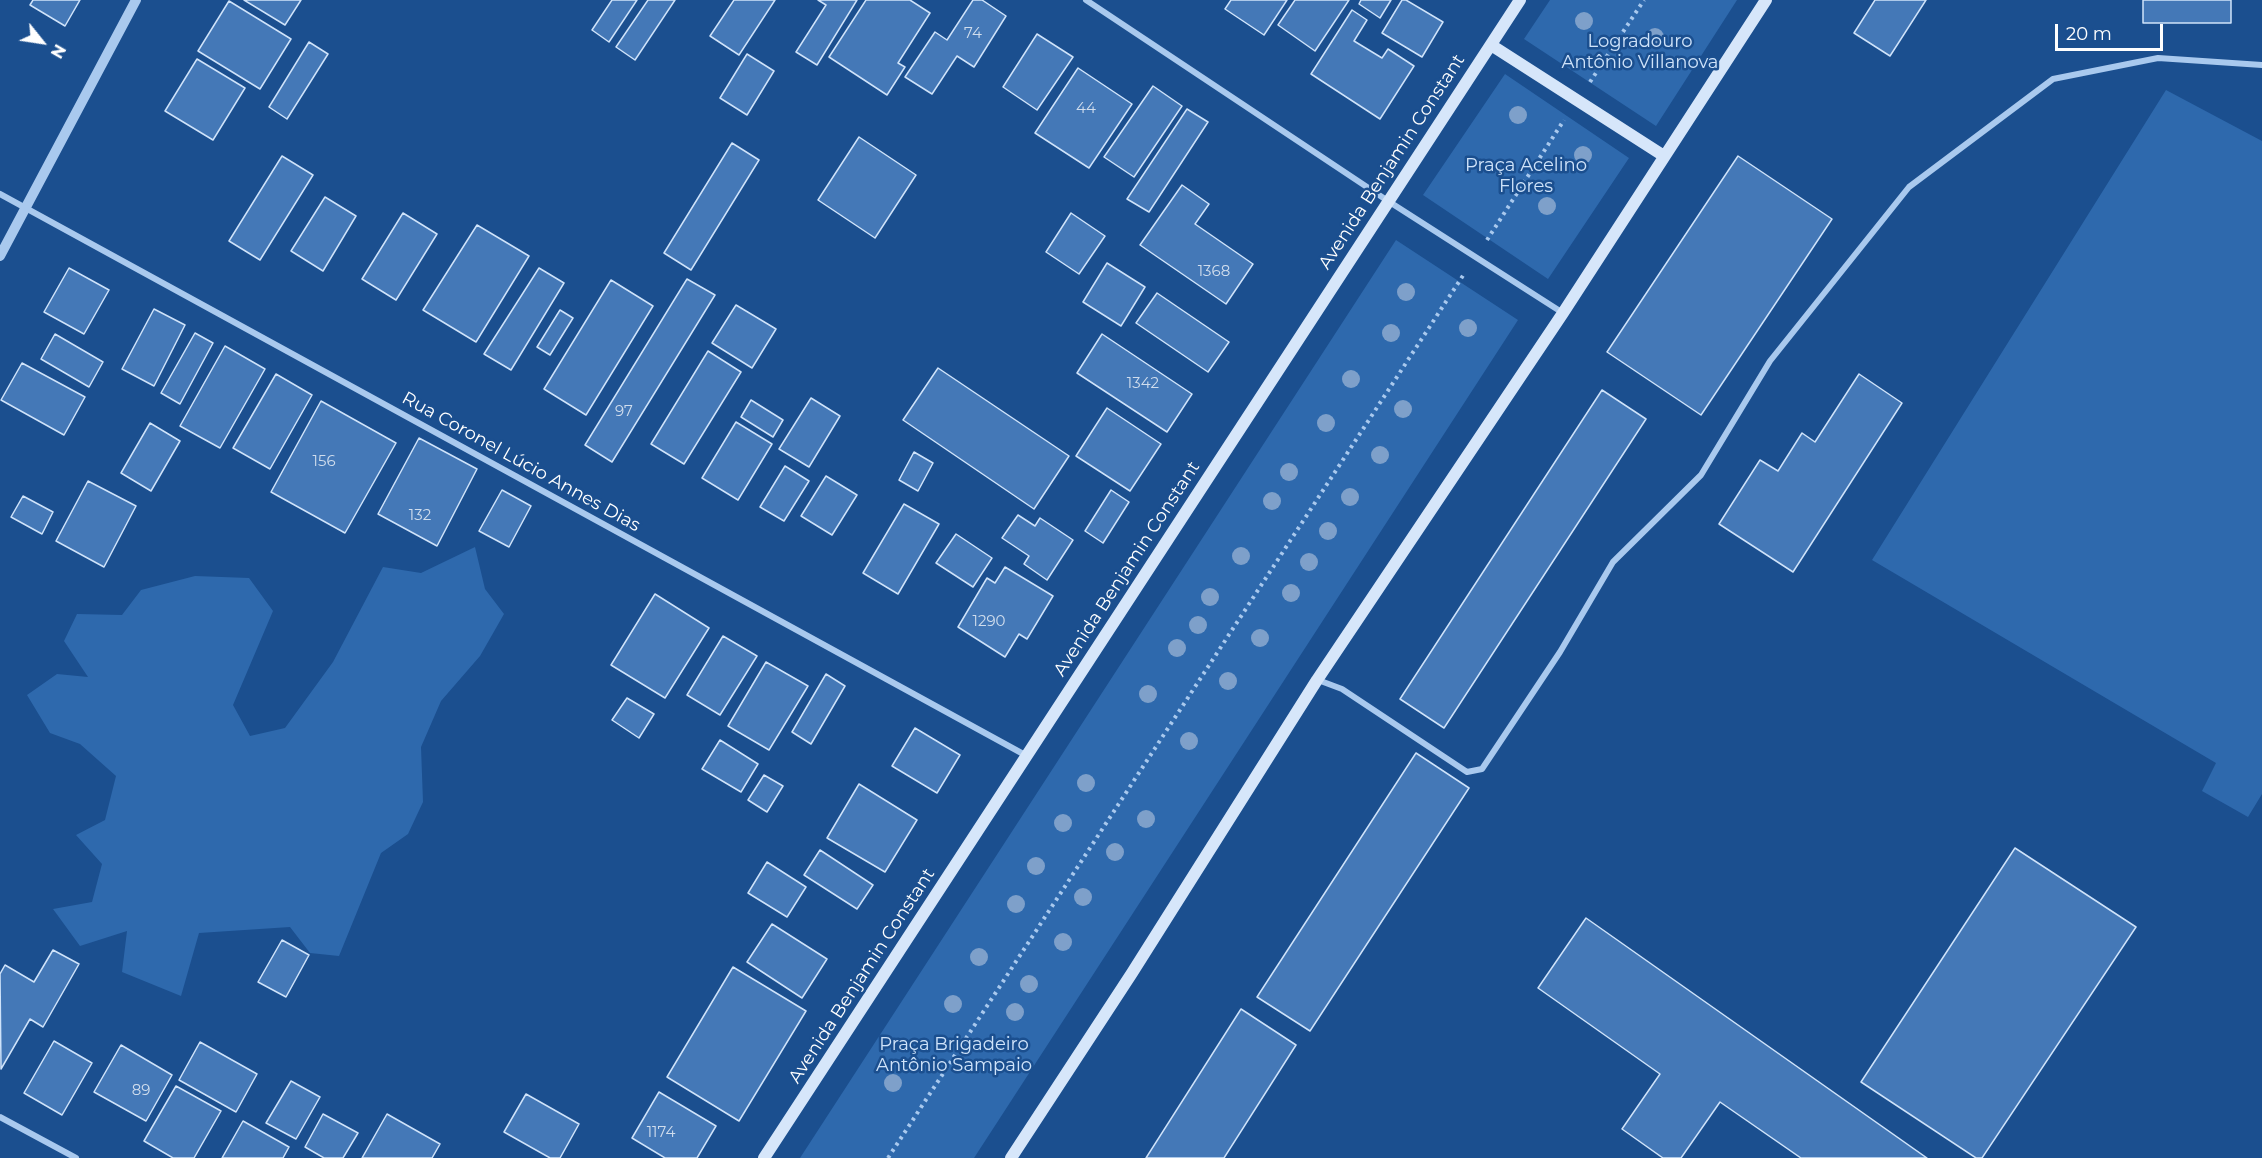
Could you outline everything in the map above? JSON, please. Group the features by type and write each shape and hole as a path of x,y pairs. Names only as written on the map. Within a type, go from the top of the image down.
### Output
{"main road":[{"name":"Avenida Benjamin Constant","path":"764,1158 1520,0"},
{"path":"1011,1158 1132,973 1317,680 1563,313 1766,0"},
{"path":"1491,45 1664,156"}],"street":[{"path":"0,256 136,0"},
{"path":"1086,0 1388,201 1563,313"},
{"path":"1317,680 1342,689 1467,772 1482,769 1560,652 1613,562 1701,475 1770,361 1909,187 2053,80 2158,58 2262,65"},
{"name":"Rua Coronel Lúcio Annes Dias","path":"0,194 1028,756"},
{"path":"0,1117 76,1158"}],"path":[{"path":"888,1158 1644,0"}],"green space":[{"name":"Logradouro Antônio Villanova","path":"1550,0 1737,0 1656,126 1524,39"},
{"name":"Praça Acelino Flores","path":"1505,74 1629,158 1548,279 1423,195"},
{"path":"2166,90 2262,141 2262,794 2248,817 2202,791 2216,763 1872,560"},
{"name":"Praça Brigadeiro Antônio Sampaio","path":"1396,240 1518,320 974,1158 800,1158"},
{"path":"475,547 485,589 504,614 480,656 441,701 421,747 423,802 408,834 381,853 339,956 310,953 290,927 199,933 181,996 122,972 127,931 80,946 53,909 92,902 102,864 76,835 105,820 116,776 80,744 50,733 27,695 57,674 88,677 64,641 77,614 122,615 141,590 195,576 249,578 273,611 233,705 250,736 285,728 333,662 383,567 421,573"}],"building":[{"path":"33,0 80,0 65,26 30,5"},
{"path":"244,0 301,0 285,25"},
{"path":"612,0 637,0 609,42 592,30"},
{"path":"648,0 675,0 635,60 616,47"},
{"path":"734,0 775,0 739,55 710,36"},
{"path":"818,0 857,0 817,65 796,52 826,5"},
{"path":"866,0 910,0 930,13 898,63 905,67 887,95 829,57"},
{"path":"973,0 982,0 1006,16 974,67 957,56 932,94 905,77 935,32 947,40"},
{"path":"1231,0 1287,0 1264,35 1225,9"},
{"path":"1295,0 1349,0 1315,51 1278,25"},
{"path":"1361,0 1391,0 1380,18 1359,4"},
{"path":"1402,0 1406,0 1443,22 1422,57 1382,33"},
{"path":"1875,0 1926,0 1890,56 1854,33"},
{"path":"2143,0 2231,0 2231,23 2143,23"},
{"path":"229,1 291,39 260,89 198,51"},
{"path":"1352,10 1367,20 1354,41 1382,58 1388,49 1414,66 1380,119 1311,74"},
{"path":"1037,34 1073,57 1037,110 1003,87"},
{"path":"309,42 328,54 287,119 269,107"},
{"path":"747,54 774,71 747,115 720,98"},
{"path":"197,59 245,88 213,140 165,111"},
{"path":"1078,68 1132,104 1089,168 1035,133"},
{"path":"1153,86 1182,106 1134,177 1104,157"},
{"path":"1187,109 1208,122 1149,212 1127,199"},
{"path":"859,137 916,175 875,238 818,200"},
{"path":"732,143 759,160 691,270 664,253"},
{"path":"282,156 313,175 260,260 229,241"},
{"path":"1738,156 1832,219 1701,415 1607,352"},
{"path":"1182,185 1209,204 1195,224 1253,264 1226,304 1140,245"},
{"path":"325,197 356,216 323,271 291,251"},
{"path":"403,213 437,234 396,300 362,279"},
{"path":"1071,213 1105,236 1079,274 1046,252"},
{"path":"477,225 529,256 476,342 423,310"},
{"path":"1107,263 1145,287 1121,326 1083,302"},
{"path":"69,268 109,290 84,334 44,312"},
{"path":"539,268 564,283 511,370 484,354"},
{"path":"687,279 715,295 612,462 585,445"},
{"path":"611,280 653,306 586,415 544,389"},
{"path":"1157,293 1229,342 1208,372 1136,323"},
{"path":"736,305 776,329 752,368 712,343"},
{"path":"154,309 185,325 154,386 122,369"},
{"path":"560,310 573,318 550,355 537,347"},
{"path":"195,333 213,343 180,404 161,393"},
{"path":"55,334 103,362 89,387 41,359"},
{"path":"1102,334 1192,394 1167,432 1077,373"},
{"path":"225,346 265,369 220,448 180,426"},
{"path":"708,351 741,372 684,464 651,444"},
{"path":"22,363 85,397 64,435 1,400"},
{"path":"938,368 1069,456 1034,509 903,420"},
{"path":"276,374 312,395 270,469 233,448"},
{"path":"1859,374 1902,403 1793,572 1719,524 1760,460 1778,471 1802,433 1815,442"},
{"path":"1602,390 1646,419 1444,728 1400,699"},
{"path":"811,398 840,416 809,467 779,449"},
{"path":"751,400 783,420 773,437 741,417"},
{"path":"321,401 396,443 345,533 271,492"},
{"path":"1107,408 1161,444 1130,491 1076,456"},
{"path":"736,422 772,444 738,500 702,478"},
{"path":"150,423 180,441 151,491 121,473"},
{"path":"419,438 477,469 437,546 378,514"},
{"path":"914,452 933,463 918,491 899,480"},
{"path":"785,466 809,481 784,521 760,507"},
{"path":"826,476 857,495 832,535 801,516"},
{"path":"88,481 136,506 104,567 56,541"},
{"path":"502,490 531,506 509,547 479,531"},
{"path":"1111,490 1129,502 1103,543 1085,531"},
{"path":"23,496 53,512 42,534 11,517"},
{"path":"904,504 939,524 898,594 863,573"},
{"path":"1018,515 1035,526 1040,518 1073,540 1047,580 1024,564 1029,556 1002,538"},
{"path":"956,534 992,558 973,587 936,563"},
{"path":"1005,567 1053,596 1027,639 1019,634 1005,657 958,627 987,578 995,583"},
{"path":"655,594 709,628 665,698 611,665"},
{"path":"723,636 757,656 720,715 687,695"},
{"path":"766,662 808,686 769,750 728,726"},
{"path":"826,674 845,686 811,744 792,732"},
{"path":"627,698 654,714 639,738 612,720"},
{"path":"915,728 960,755 937,793 892,766"},
{"path":"720,740 758,764 741,792 702,769"},
{"path":"1416,753 1469,788 1310,1031 1257,997"},
{"path":"764,775 783,786 767,812 748,800"},
{"path":"859,784 917,820 885,872 827,838"},
{"path":"2015,848 2136,927 1982,1158 1976,1158 1861,1082"},
{"path":"820,850 873,885 857,909 804,875"},
{"path":"767,862 806,887 787,917 748,893"},
{"path":"1586,918 1927,1158 1801,1158 1720,1102 1681,1158 1663,1158 1622,1129 1660,1074 1538,988"},
{"path":"772,924 827,959 802,998 747,962"},
{"path":"282,940 309,955 286,997 258,982"},
{"path":"53,950 79,964 43,1027 30,1019 1,1069 0,974 5,965 34,982"},
{"path":"733,967 806,1011 739,1121 667,1077"},
{"path":"1241,1009 1296,1045 1224,1158 1146,1158"},
{"path":"54,1041 92,1063 62,1115 24,1093"},
{"path":"200,1042 257,1074 236,1112 179,1080"},
{"path":"121,1045 172,1075 146,1121 94,1092"},
{"path":"291,1081 320,1097 296,1139 266,1123"},
{"path":"176,1086 221,1111 194,1158 173,1158 144,1141"},
{"path":"659,1092 716,1126 697,1158 665,1158 632,1138"},
{"path":"526,1094 579,1124 560,1158 550,1158 504,1132"},
{"path":"323,1114 358,1133 343,1158 324,1158 305,1147"},
{"path":"387,1114 440,1144 432,1158 362,1158"},
{"path":"243,1121 289,1147 283,1158 222,1158"}]}
